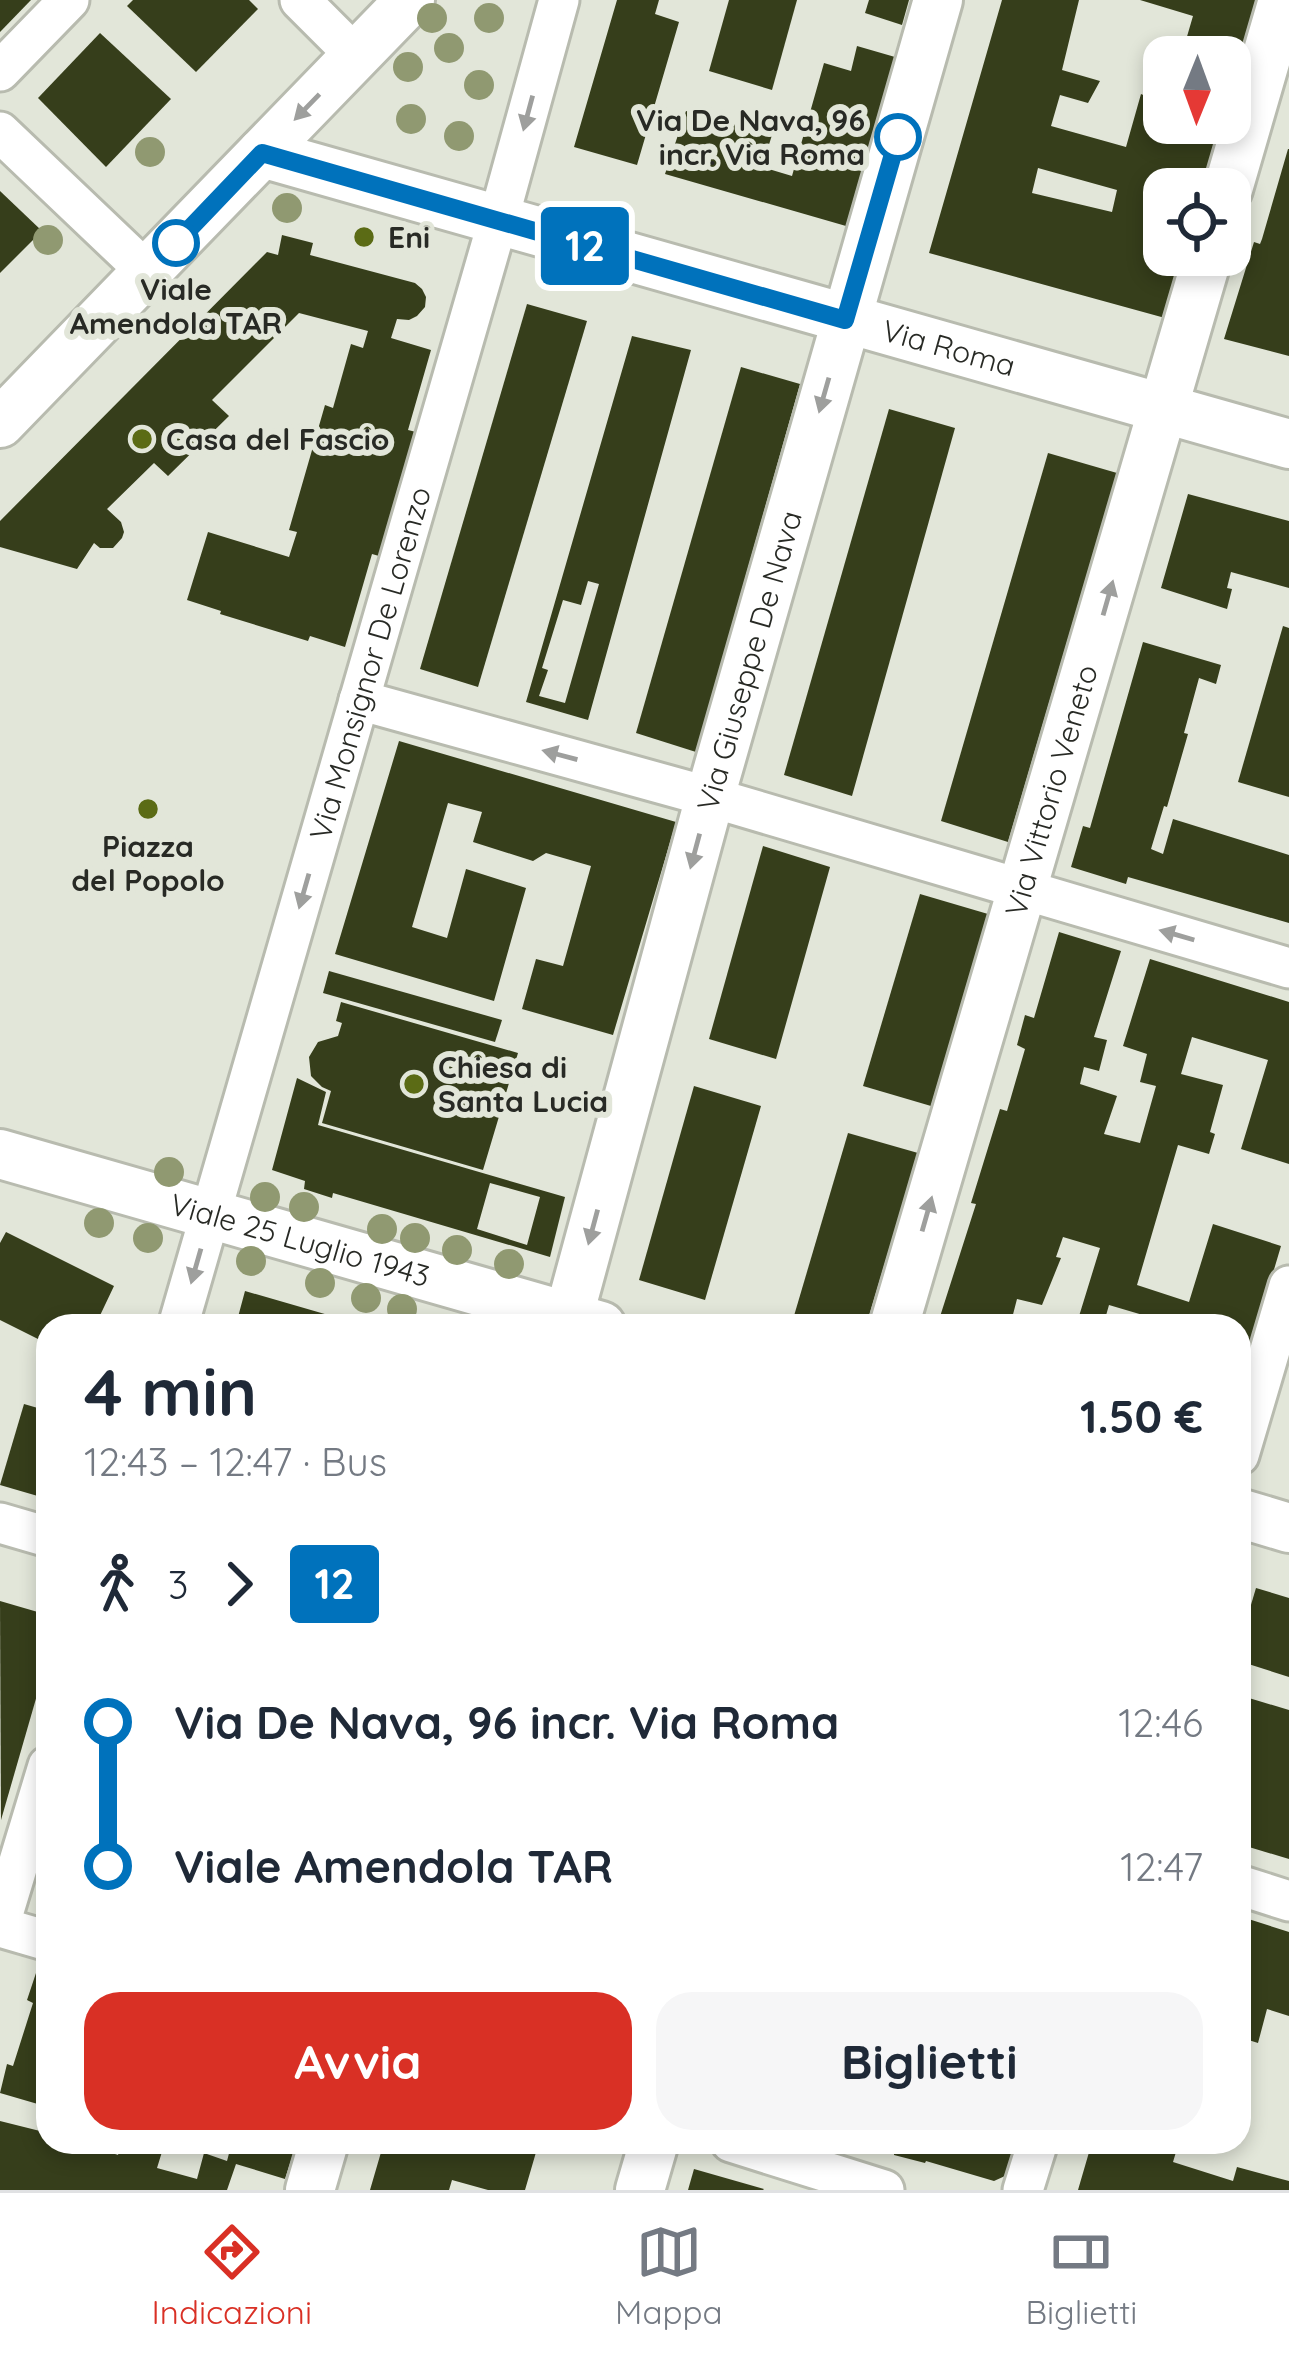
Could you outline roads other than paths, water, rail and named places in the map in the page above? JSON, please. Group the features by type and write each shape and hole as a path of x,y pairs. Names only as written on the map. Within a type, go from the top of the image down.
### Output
{"street":[{"path":"0,71 69,0"},
{"path":"300,0 356,56"},
{"path":"0,424 410,0"},
{"name":"Via Monsignor De Lorenzo","path":"182,1314 559,0"},
{"name":"Via Giuseppe De Nava","path":"580,1314 710,797 938,0"},
{"path":"1234,168 1283,0"},
{"path":"0,132 147,272"},
{"name":"Via Roma","path":"262,153 1289,444"},
{"name":"Via Vittorio Veneto","path":"898,1314 1202,276"},
{"path":"359,700 710,797 1289,968"},
{"name":"Viale 25 Luglio 1943","path":"0,1154 548,1314"},
{"path":"1251,1414 1289,1286"},
{"path":"1251,1517 1289,1528"},
{"path":"0,1522 36,1533"},
{"path":"36,1806 0,1926 36,1937"},
{"path":"1251,1889 1289,1900"},
{"path":"310,2190 320,2154"},
{"path":"640,2190 650,2154"},
{"path":"769,2154 884,2190"},
{"path":"1023,2190 1034,2154"}],"place":[{"name":"Via De Nava, 96 incr. Via Roma","path":"898,137"},
{"name":"Eni","path":"364,237"},
{"name":"Viale Amendola TAR","path":"176,243"},
{"name":"Casa del Fascio","path":"142,439"},
{"name":"Piazza del Popolo","path":"148,809"},
{"name":"Chiesa di Santa Lucia","path":"414,1084"}]}
